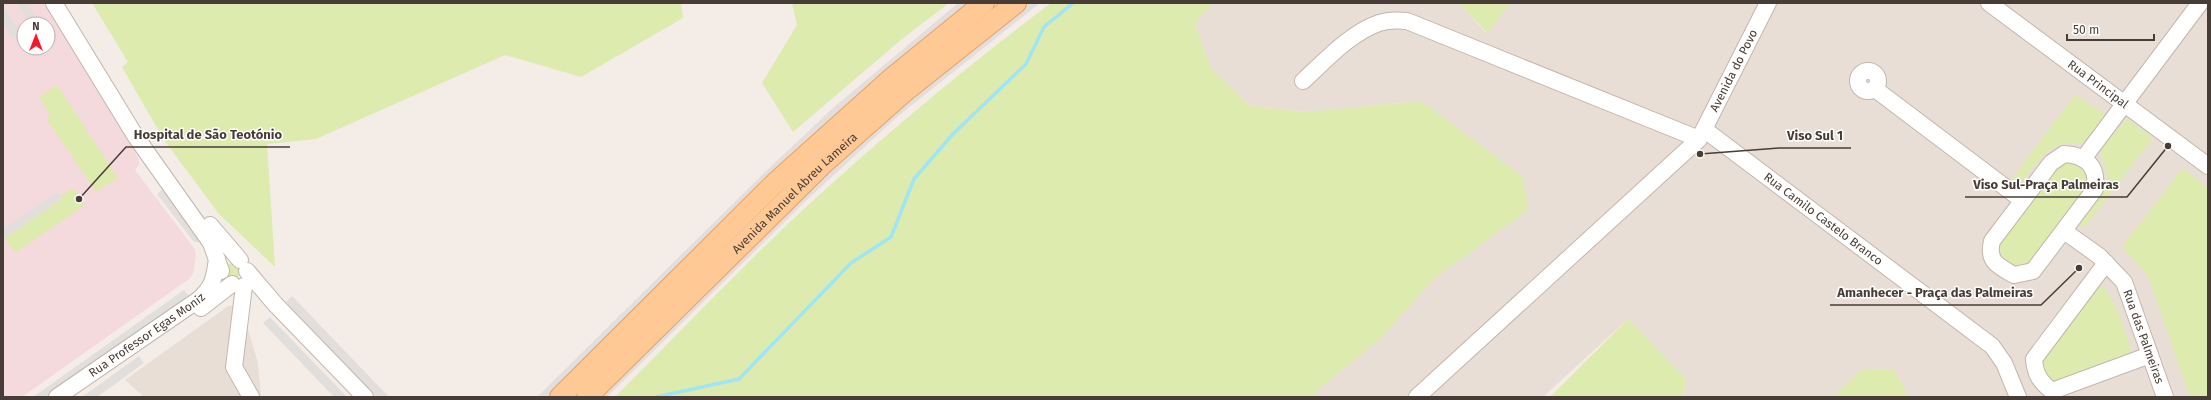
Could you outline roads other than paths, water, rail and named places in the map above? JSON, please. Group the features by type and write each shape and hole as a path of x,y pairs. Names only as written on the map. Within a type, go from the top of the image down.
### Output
{"main road":[{"name":"Avenida Manuel Abreu Lameira","path":"560,397 775,183 892,78 984,3"},
{"name":"Avenida Manuel Abreu Lameira","path":"587,397 824,163 903,93 1016,3"}],"street":[{"path":"54,3 136,137 211,243 225,281 240,277"},
{"path":"65,3 163,159 223,242 240,277 275,304 365,397"},
{"name":"Avenida do Povo","path":"1702,134 1768,3"},
{"name":"Rua Principal","path":"1989,3 2208,166"},
{"path":"2083,159 2126,104 2200,3"},
{"name":"Rua Camilo Castelo Branco","path":"1303,81 1362,31 1379,23 1393,20 1407,21 1702,134 1992,346 2004,363 2018,397"},
{"path":"1875,89 2022,200"},
{"path":"1417,397 1702,134"},
{"path":"2064,154 2077,155 2083,159 2091,165 2096,177 2095,189 2032,271 2014,276 1994,263 1990,251 1992,241 2051,163 2064,154"},
{"name":"Rua das Palmeiras","path":"2064,231 2106,263 2124,282 2165,397"},
{"path":"219,265 228,260 240,277 352,397"},
{"path":"2106,263 2034,358 2035,370 2042,383 2052,391 2150,355"},
{"name":"Rua Professor Egas Moniz","path":"57,397 198,300 208,291 214,281 219,265"},
{"path":"240,277 234,367 251,397"},
{"name":"Rua Professor Egas Moniz","path":"76,397 203,307 240,277"}],"waterway":[{"path":"656,397 739,379 851,263 891,237 914,179 953,134 1026,64 1044,27 1073,3"}],"place":[{"name":"Viso Sul-Praça Palmeiras","path":"2168,146"},
{"name":"Viso Sul 1","path":"1700,154"},
{"name":"Hospital de São Teotónio","path":"79,199"},
{"name":"Amanhecer - Praça das Palmeiras","path":"2079,268"}]}
